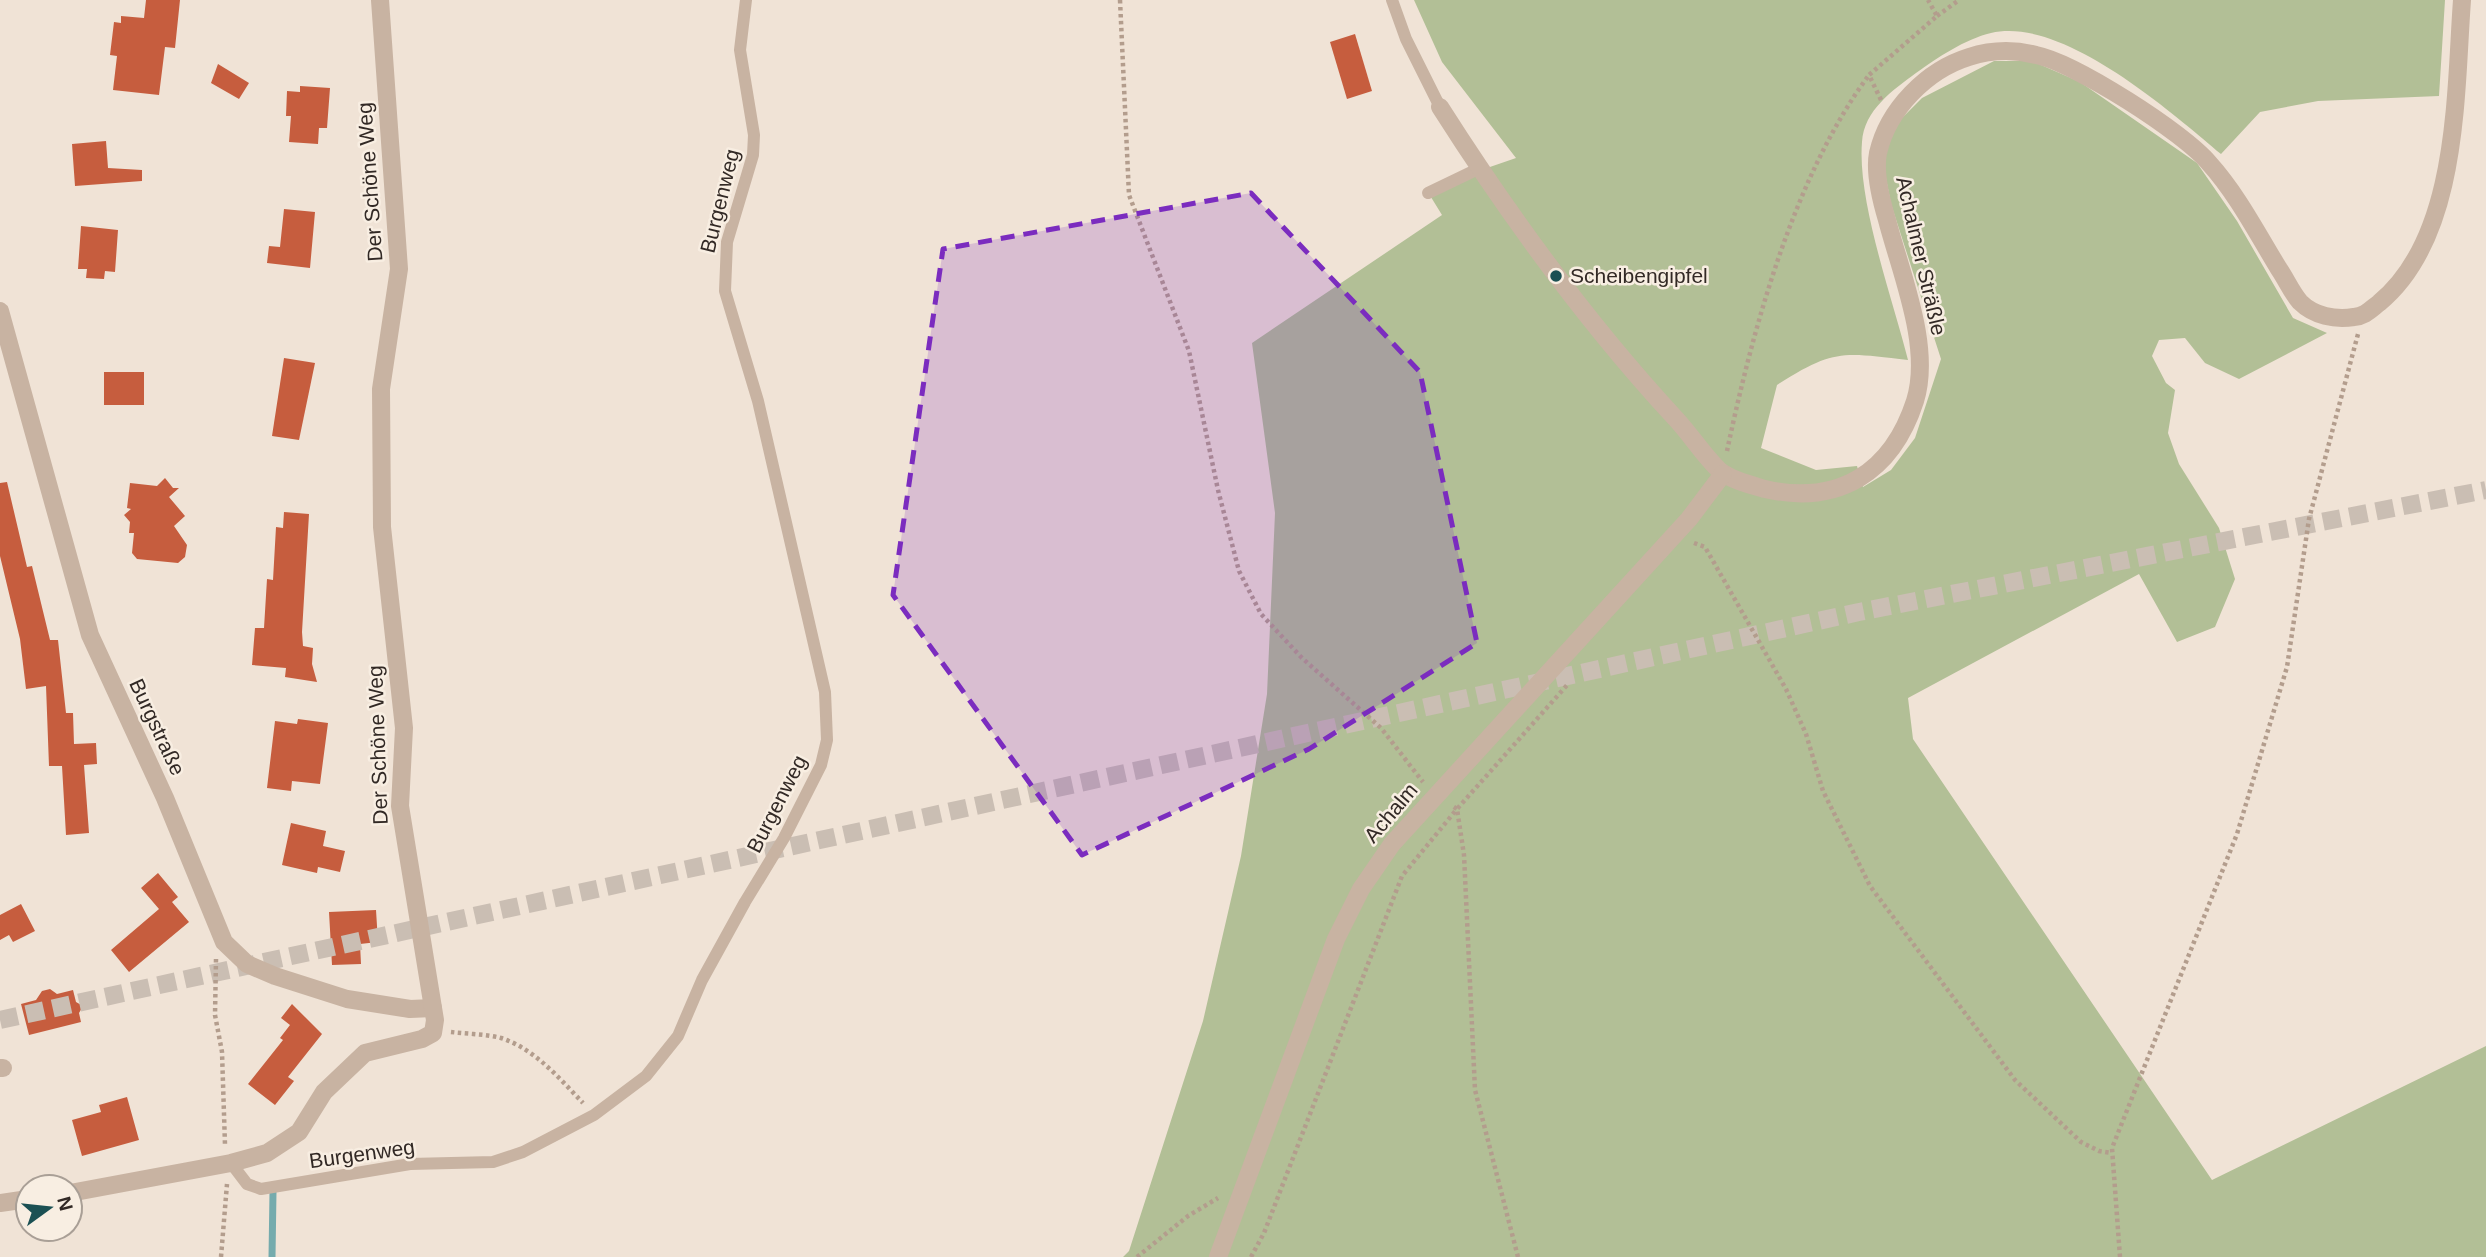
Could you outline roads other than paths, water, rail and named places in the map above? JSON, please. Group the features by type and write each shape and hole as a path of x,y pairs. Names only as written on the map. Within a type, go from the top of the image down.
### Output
{"street":[{"name":"Der Schöne Weg","path":"84,1190 231,1163 267,1153 299,1132 324,1092 365,1053 422,1039 433,1033 433,1008 400,806 404,728 382,527 381,389 399,269 380,0"},
{"name":"Achalmer Sträßle","path":"1440,107 1480,169 1556,276 1642,382 1723,474 1756,487 1793,495 1832,491 1858,479 1883,461 1905,429 1917,396 1921,352 1879,180 1877,157 1891,120 1928,77 1947,64 1995,50 2036,55 2062,64 2147,114 2207,160 2241,207 2299,301 2316,314 2338,319 2362,317 2393,291 2417,254 2436,208 2449,158 2462,0"},
{"name":"Burgstraße","path":"0,311 90,635 165,798 225,943 247,964 347,999 410,1009 433,1008"},
{"name":"Achalm","path":"1218,1257 1346,919 1361,889 1392,844 1689,519 1723,474"}],"lane":[{"name":"Burgenweg","path":"231,1163 247,1184 261,1189 410,1164 493,1162 523,1152 615,1101 646,1076 678,1036 702,980 745,902 785,838 821,765 827,740 825,691 758,401 725,291 727,242 753,155 754,135 740,50 746,0"},
{"path":"1392,0 1406,39 1440,107"},
{"path":"1428,193 1480,169"}],"waterway":[{"path":"272,1257 273,1192"}],"tunnel":[{"path":"0,1020 1859,612 2486,490"}],"place":[{"name":"Scheibengipfel","path":"1556,276"}]}
